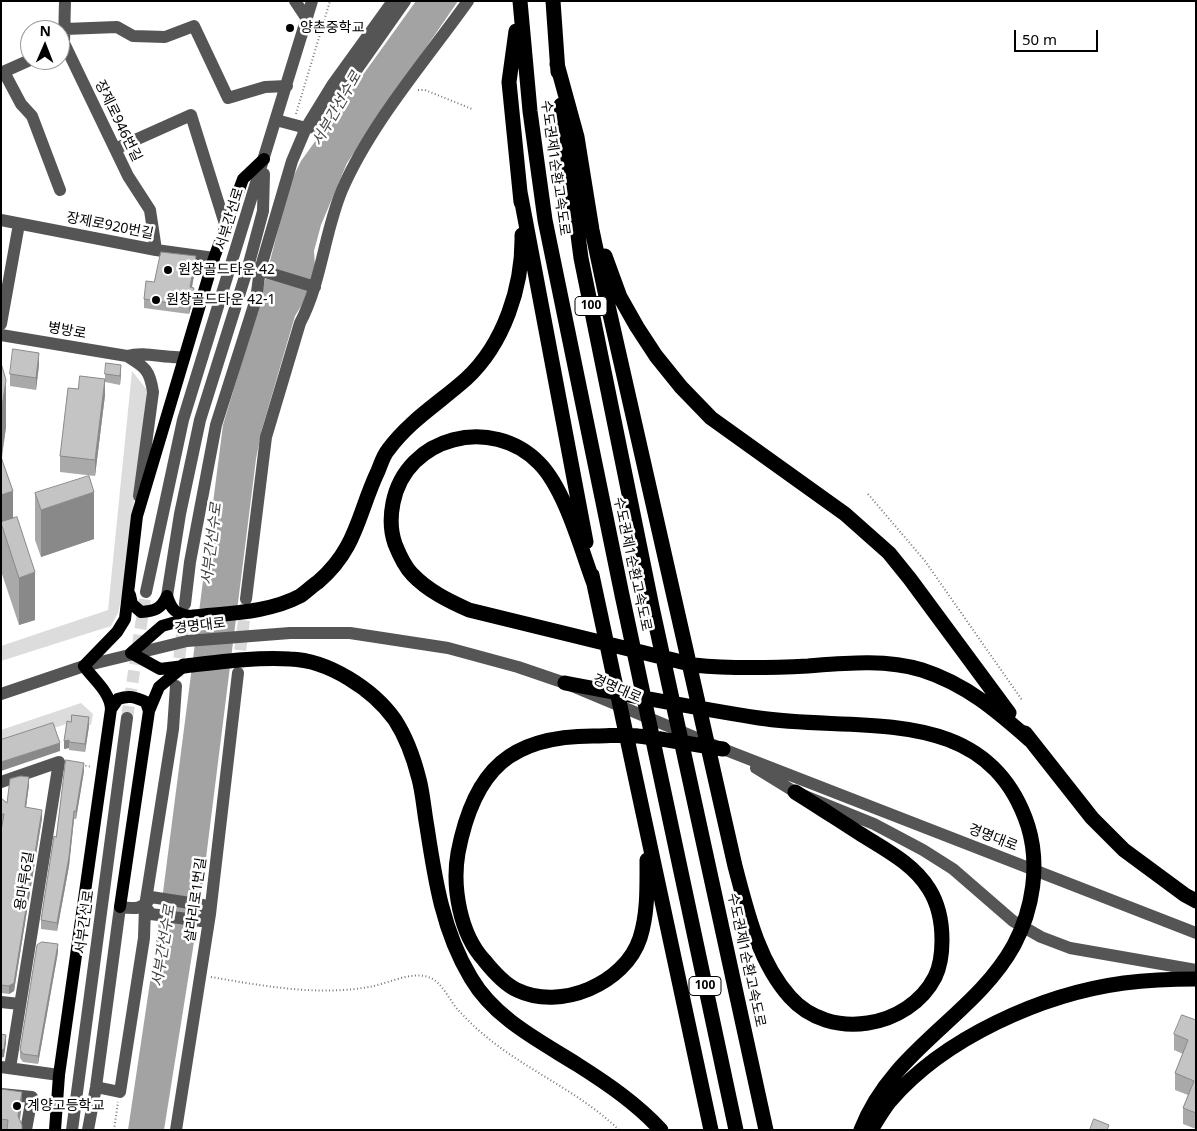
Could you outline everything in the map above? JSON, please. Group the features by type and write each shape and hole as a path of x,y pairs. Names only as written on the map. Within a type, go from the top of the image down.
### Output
{"highway":[{"name":"수도권제1순환고속도로","path":"553,1 566,158 581,258 652,607 766,1130"},
{"name":"수도권제1순환고속도로","path":"520,4 530,111 545,220 622,595 736,1130"},
{"path":"189,610 243,605 267,608 300,596 329,572 350,544 371,486 387,451 412,422 468,377 489,352 505,322 520,272 522,239 520,192 509,82 520,4"},
{"path":"557,64 577,137 592,230 735,866 760,947 780,984 791,998 808,1012 827,1021 851,1024 872,1023 897,1014 914,1005 936,975 942,956 939,908 928,888 894,854 795,792"},
{"path":"520,192 594,584 711,1130"},
{"path":"592,230 602,246 620,297 656,356 680,387 711,418 845,514 888,553 910,578 1030,740 1092,818 1124,850 1196,901"},
{"path":"594,584 553,480 538,462 516,446 492,438 469,436 444,442 421,454 407,468 396,486 391,531 398,552 410,573 446,599 469,610 694,665 726,668 891,664 922,670 957,684 989,704 1030,740"},
{"path":"184,666 236,667 291,659 322,666 348,678 372,696 394,720 410,748 420,779 434,877 444,919 455,948 472,980 490,1002 514,1024 616,1090 647,1114 662,1130"},
{"path":"564,683 761,718 902,727 931,733 974,753 990,766 1010,788 1023,811 1033,842 1033,889 1026,918 1014,945 1000,966 980,989 923,1043 889,1079 866,1115 861,1130"},
{"path":"647,831 646,910 640,940 626,962 611,976 590,988 565,997 542,997 517,990 482,959 461,913 457,887 457,859 462,830 472,804 484,782 504,760 526,746 548,738 571,735 636,736 723,749"},
{"path":"871,1130 890,1102 914,1078 942,1055 997,1023 1056,999 1090,990 1158,979 1196,980"}],"main road":[{"path":"55,1130 59,1075 104,769 111,709 111,700 107,693 84,666 117,632 125,619 137,516 184,357 225,224 243,179 264,159"},
{"path":"129,588 132,604 142,612 154,611 163,605 167,596"},
{"path":"167,596 172,610 176,614 189,610"},
{"path":"184,666 160,669 131,653 162,626 189,610"},
{"path":"120,907 148,710 159,687 184,666"},
{"path":"111,709 118,699 125,696 135,697 146,702 148,710"}],"street":[{"name":"장제로946번길","path":"65,20 66,1"},
{"path":"295,1 307,19"},
{"name":"서부간선로","path":"146,592 183,420 312,1"},
{"path":"167,596 180,514 200,420 258,269 292,160 306,128 333,84 393,1"},
{"path":"276,120 306,128 317,126 406,1"},
{"path":"243,605 266,437 300,323 309,306 323,246 342,192 367,142 468,1"},
{"path":"70,29 117,27 133,36 165,37 194,26 228,98 265,88 287,86"},
{"name":"장제로946번길","path":"70,60 128,176 150,210 156,250"},
{"path":"20,65 3,73 20,104 32,116 60,190"},
{"path":"115,149 191,114 225,224"},
{"path":"189,610 190,562 216,425 256,299 263,211 264,159"},
{"name":"장제로920번길","path":"1,220 156,250 214,258"},
{"path":"1,324 19,224"},
{"path":"258,269 313,286"},
{"name":"병방로","path":"1,335 127,356"},
{"path":"127,356 140,353 173,358 184,357"},
{"path":"127,356 143,366 151,375 153,392 137,516"},
{"name":"경명대로","path":"1,694 84,666 131,653 187,641 237,636 350,633 448,648 518,667 564,683 723,749 1196,933"},
{"name":"살라리로1번길","path":"176,1130 202,964 204,913 236,667"},
{"path":"96,1087 120,1092 173,729 176,686"},
{"name":"서부간선로","path":"72,1130 127,718"},
{"path":"723,749 795,792 874,824 923,850 966,880 1013,922 1041,936 1070,948 1196,970"},
{"path":"1,782 59,762"},
{"name":"용마루6길","path":"6,1067 20,1004 59,762"},
{"path":"148,910 151,897 204,913"},
{"path":"88,1130 96,1087 120,907 204,913"},
{"path":"1,1002 20,1004"},
{"path":"6,1067 59,1075"},
{"path":"1,1094 32,1097 26,1130"}],"path":[{"path":"416,90 425,90 472,109"},
{"path":"868,494 925,561 1022,700"},
{"path":"59,762 104,769"},
{"path":"202,964 204,974 211,977 304,990 350,990 386,984 417,975 429,977 438,982 457,1009 483,1035 577,1097 619,1130"},
{"path":"114,1130 120,1092"}],"shaded area":[{"path":"132,371 147,390 124,586 118,613 111,626 1,661 1,646 108,610"},
{"path":"81,703 93,714 91,725 72,722 1,746 1,730"}],"water":[{"name":"서부간선수로","path":"416,1 458,1 347,163 321,225 314,251 315,267 303,303 295,316 262,429 256,459 201,898 164,1130 128,1130 161,908 223,425 258,308 290,183 301,161"}],"building":[{"path":"161,252 196,256 190,287 194,288 189,306 144,299 146,281 154,282"},
{"path":"13,349 39,353 36,378 10,374"},
{"path":"1,363 6,380 1,413"},
{"path":"106,363 121,365 120,376 105,374"},
{"path":"80,376 105,379 95,460 60,456 68,388 78,389"},
{"path":"1,457 13,491 1,495"},
{"path":"89,476 94,492 41,510 35,493"},
{"path":"17,517 35,572 19,578 1,523"},
{"path":"72,715 89,717 85,744 69,742 69,740 64,741 67,721 71,722"},
{"path":"53,723 60,743 1,762 1,740"},
{"path":"66,760 84,763 76,811 74,811 69,857 57,923 41,920 54,836 56,837"},
{"path":"21,776 29,777 25,807 42,810 14,983 9,986 1,985 1,831 4,814 1,814 1,798 7,803 10,779"},
{"path":"42,942 58,944 38,1056 23,1054 20,1050 37,945"},
{"path":"1182,1015 1196,1020 1196,1113 1183,1108 1194,1081 1175,1073 1188,1040 1174,1034"},
{"path":"1,1034 6,1035 4,1049 1,1050"},
{"path":"1,1089 22,1092 18,1116 22,1130 7,1130 8,1120 1,1119"},
{"path":"1094,1119 1109,1125 1107,1130 1090,1130"}],"tunnel":[{"path":"127,718 146,592"},
{"path":"238,668 246,604"},
{"path":"177,676 185,611"}],"place":[{"name":"양촌중학교","path":"290,28"},
{"name":"원창골드타운 42","path":"168,270"},
{"name":"원창골드타운 42-1","path":"156,300"},
{"name":"계양고등학교","path":"17,1106"}]}
